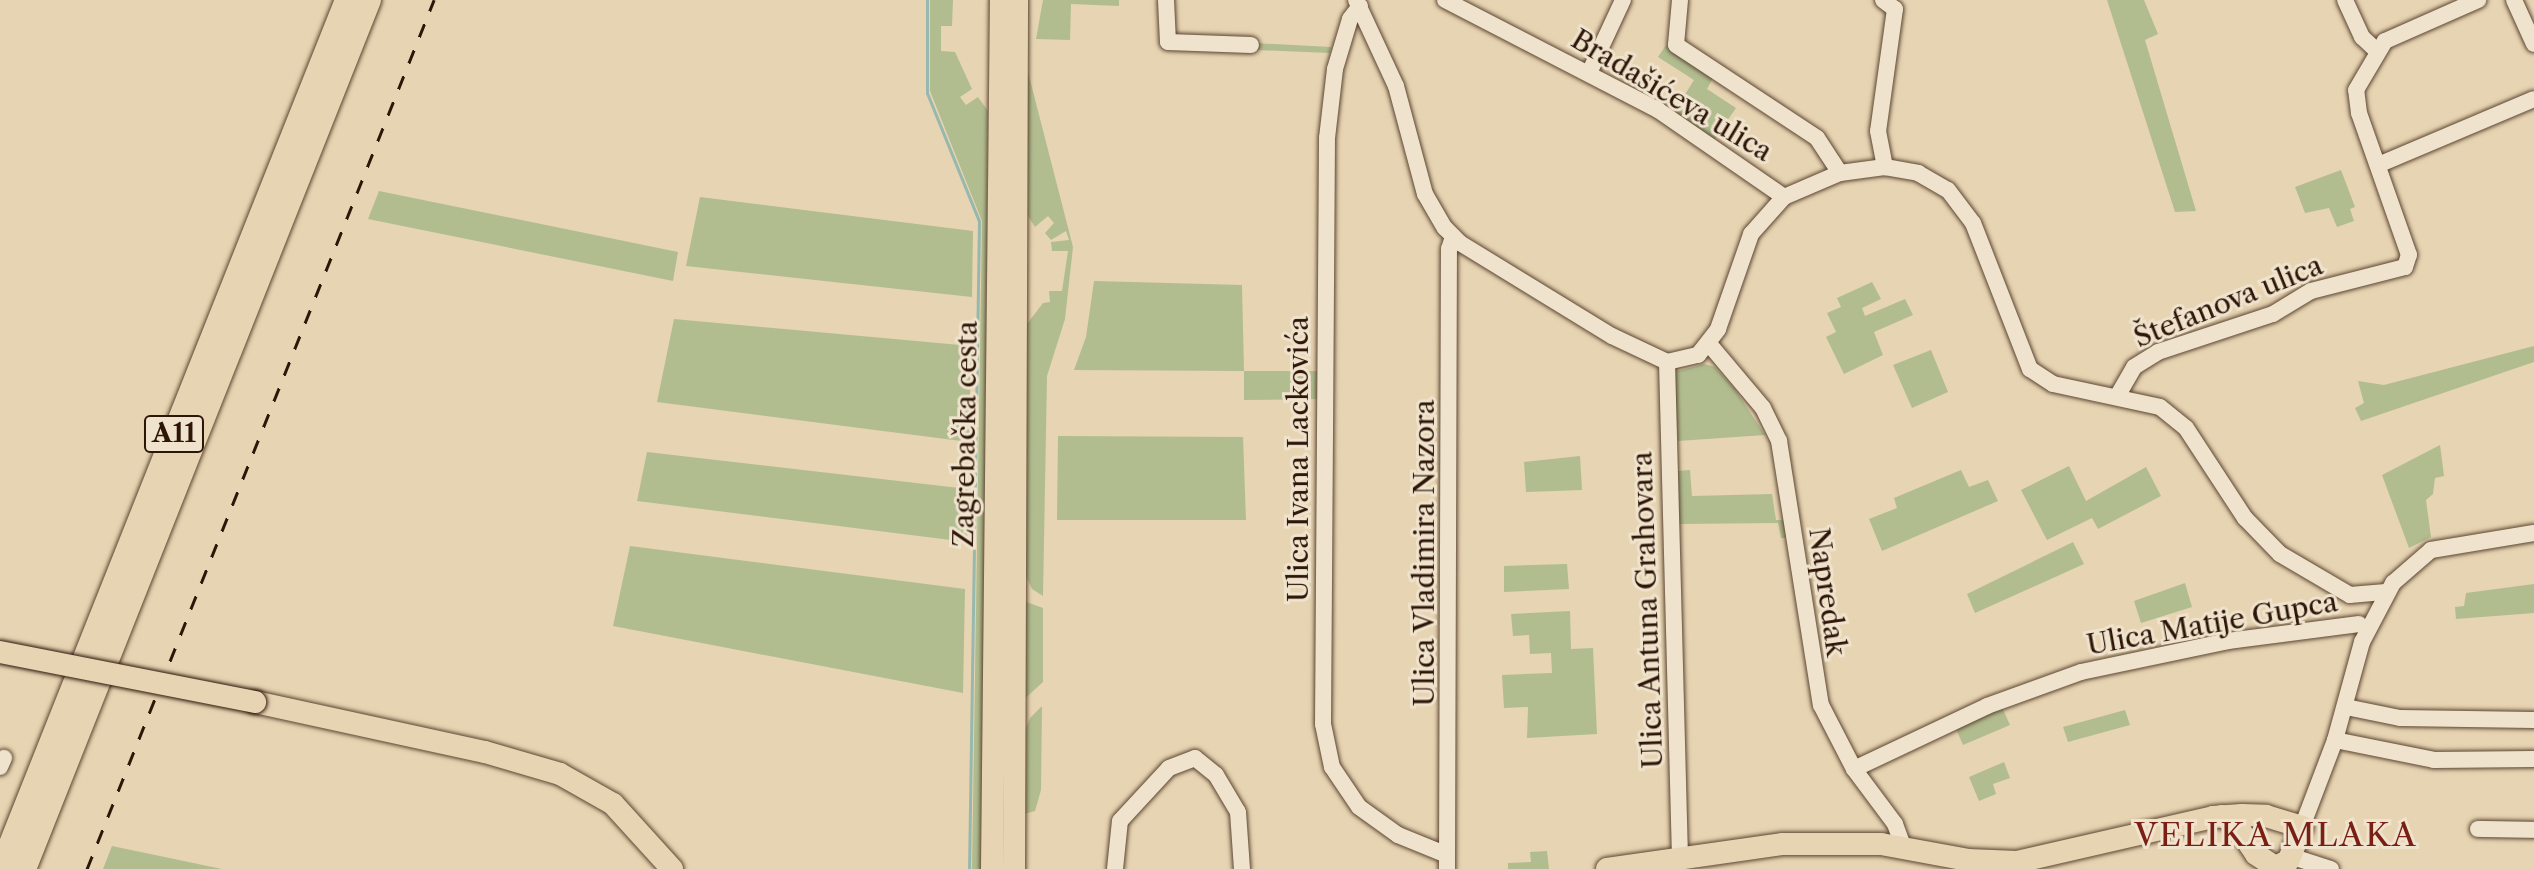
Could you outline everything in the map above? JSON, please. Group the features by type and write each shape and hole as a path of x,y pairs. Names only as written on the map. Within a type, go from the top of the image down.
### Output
{"highway":[{"name":"A11","path":"1,869 347,0"},
{"name":"A11","path":"24,869 369,0"}],"main road":[{"name":"Zagrebačka cesta","path":"992,869 1001,0"},
{"name":"Zagrebačka cesta","path":"1014,869 1017,0"},
{"path":"0,652 255,702 485,752 560,774 613,804 672,869"},
{"path":"1607,869 1772,844 1903,846 1968,860 2017,862 2222,816 2266,816 2302,827 2283,864 2261,859 2236,824 2222,816"}],"street":[{"path":"1166,0 1168,42 1251,45"},
{"name":"Bradašićeva ulica","path":"1445,0 1590,71 1704,140 1784,197"},
{"path":"1590,71 1623,0"},
{"path":"1680,0 1676,45 1817,138 1840,173"},
{"path":"2345,0 2362,37 2377,51"},
{"path":"2478,0 2411,27 2377,51 2355,98 2378,165 2534,99"},
{"path":"2514,0 2534,44"},
{"path":"1358,3 1396,86 1425,194 1453,237 1612,336 1667,362 1691,358 1710,345 1751,234 1784,197 1840,173 1885,167 1934,179 1961,204 1985,248 2030,369 2053,384 2149,402 2172,414 2205,453 2262,538 2337,590 2360,596 2386,592"},
{"name":"Ulica Ivana Lackovića","path":"1358,3 1335,69 1327,138 1323,724 1332,767 1359,807 1398,835 1447,862"},
{"path":"1885,167 1878,131 1892,3"},
{"name":"Štefanova ulica","path":"2118,395 2134,367 2158,352 2273,314 2311,291 2400,271 2409,262 2378,165"},
{"name":"Ulica Vladimira Nazora","path":"1447,862 1449,249 1453,237"},
{"name":"Napredak","path":"1710,345 1763,408 1779,441 1816,687 1854,769 1895,824 1903,846"},
{"name":"Ulica Antuna Grahovara","path":"1667,362 1680,857"},
{"path":"2302,827 2346,707 2362,642 2386,592 2407,566 2431,550 2534,533"},
{"path":"2337,590 2359,624 2362,642"},
{"name":"Ulica Matije Gupca","path":"1854,769 1987,706 2081,672 2200,645 2359,624"},
{"path":"2346,707 2426,720 2534,720"},
{"path":"2335,740 2381,753 2434,760 2534,759"},
{"path":"1115,869 1116,827 1169,768 1189,758 1201,760 1216,775 1238,812 1242,869"},
{"path":"2478,829 2534,830"},
{"path":"2283,864 2331,869"}],"green space":[{"path":"930,0 953,0 952,26 941,26 941,51 955,52 972,89 960,97 966,105 978,97 988,111 982,869 972,869 982,221 930,91"},
{"path":"1043,0 1119,0 1119,6 1071,4 1070,40 1036,39"},
{"path":"2107,0 2144,0 2158,34 2145,40 2196,211 2175,212"},
{"path":"1255,43 1331,47 1330,53 1255,50"},
{"path":"1666,45 1714,76 1707,89 1736,108 1714,140 1673,114 1694,80 1658,57"},
{"path":"1028,72 1073,247 1065,319 1047,376 1043,596 1032,589 1025,574 1027,324 1043,303 1050,302 1049,291 1062,291 1068,251 1052,251 1051,242 1069,240 1066,231 1051,240 1045,233 1054,223 1048,216 1035,227 1028,216"},
{"path":"2341,170 2355,207 2350,209 2354,221 2337,227 2329,208 2305,213 2295,187"},
{"path":"379,191 678,252 673,281 368,219"},
{"path":"700,197 973,231 972,297 686,266"},
{"path":"1094,281 1242,285 1244,371 1074,370 1086,337"},
{"path":"1872,282 1881,299 1862,308 1865,316 1905,299 1913,315 1874,332 1883,355 1844,374 1826,337 1836,332 1827,313 1841,307 1837,298"},
{"path":"674,319 971,346 969,442 657,402"},
{"path":"2534,346 2534,362 2361,421 2355,408 2364,403 2358,381 2384,385"},
{"path":"1931,350 1948,392 1912,408 1893,365"},
{"path":"1704,364 1715,367 1734,388 1765,435 1678,441 1674,372"},
{"path":"1244,371 1320,371 1320,399 1244,400"},
{"path":"1058,436 1243,437 1246,520 1057,520"},
{"path":"2440,445 2444,476 2435,478 2433,494 2426,500 2431,537 2409,548 2382,475"},
{"path":"647,452 968,489 967,542 637,501"},
{"path":"1580,456 1582,490 1526,492 1524,462"},
{"path":"2069,466 2086,501 2146,467 2161,496 2098,529 2092,518 2047,540 2021,490"},
{"path":"1690,470 1692,496 1772,494 1776,520 1788,520 1789,538 1781,538 1778,523 1677,524 1677,471"},
{"path":"1961,470 1969,487 1988,480 1998,501 1882,551 1869,519 1897,508 1894,498"},
{"path":"2073,542 2084,564 1975,613 1967,594"},
{"path":"630,546 965,589 963,693 613,626"},
{"path":"1567,564 1569,589 1504,592 1504,566"},
{"path":"2185,583 2192,607 2141,623 2134,601"},
{"path":"2534,584 2534,613 2456,619 2455,607 2464,606 2466,593"},
{"path":"1021,600 1043,608 1043,682 1020,703"},
{"path":"1570,611 1571,649 1593,648 1597,734 1527,738 1528,707 1504,708 1502,675 1552,673 1551,653 1530,654 1529,635 1513,636 1511,614"},
{"path":"2000,703 2010,725 1963,745 1953,722"},
{"path":"1042,706 1041,790 1035,811 1024,814 1024,733 1030,718"},
{"path":"2125,710 2130,725 2068,742 2063,727"},
{"path":"2004,762 2010,778 1993,784 1996,794 1979,801 1969,777"},
{"path":"112,846 222,869 103,869"},
{"path":"1547,851 1549,869 1508,869 1508,863 1531,862 1530,852"}],"waterway":[{"path":"927,0 927,93 979,221 969,869"}],"railway":[{"path":"87,869 434,0"}],"district":[{"name":"VELIKA MLAKA","path":"2276,835"}]}
